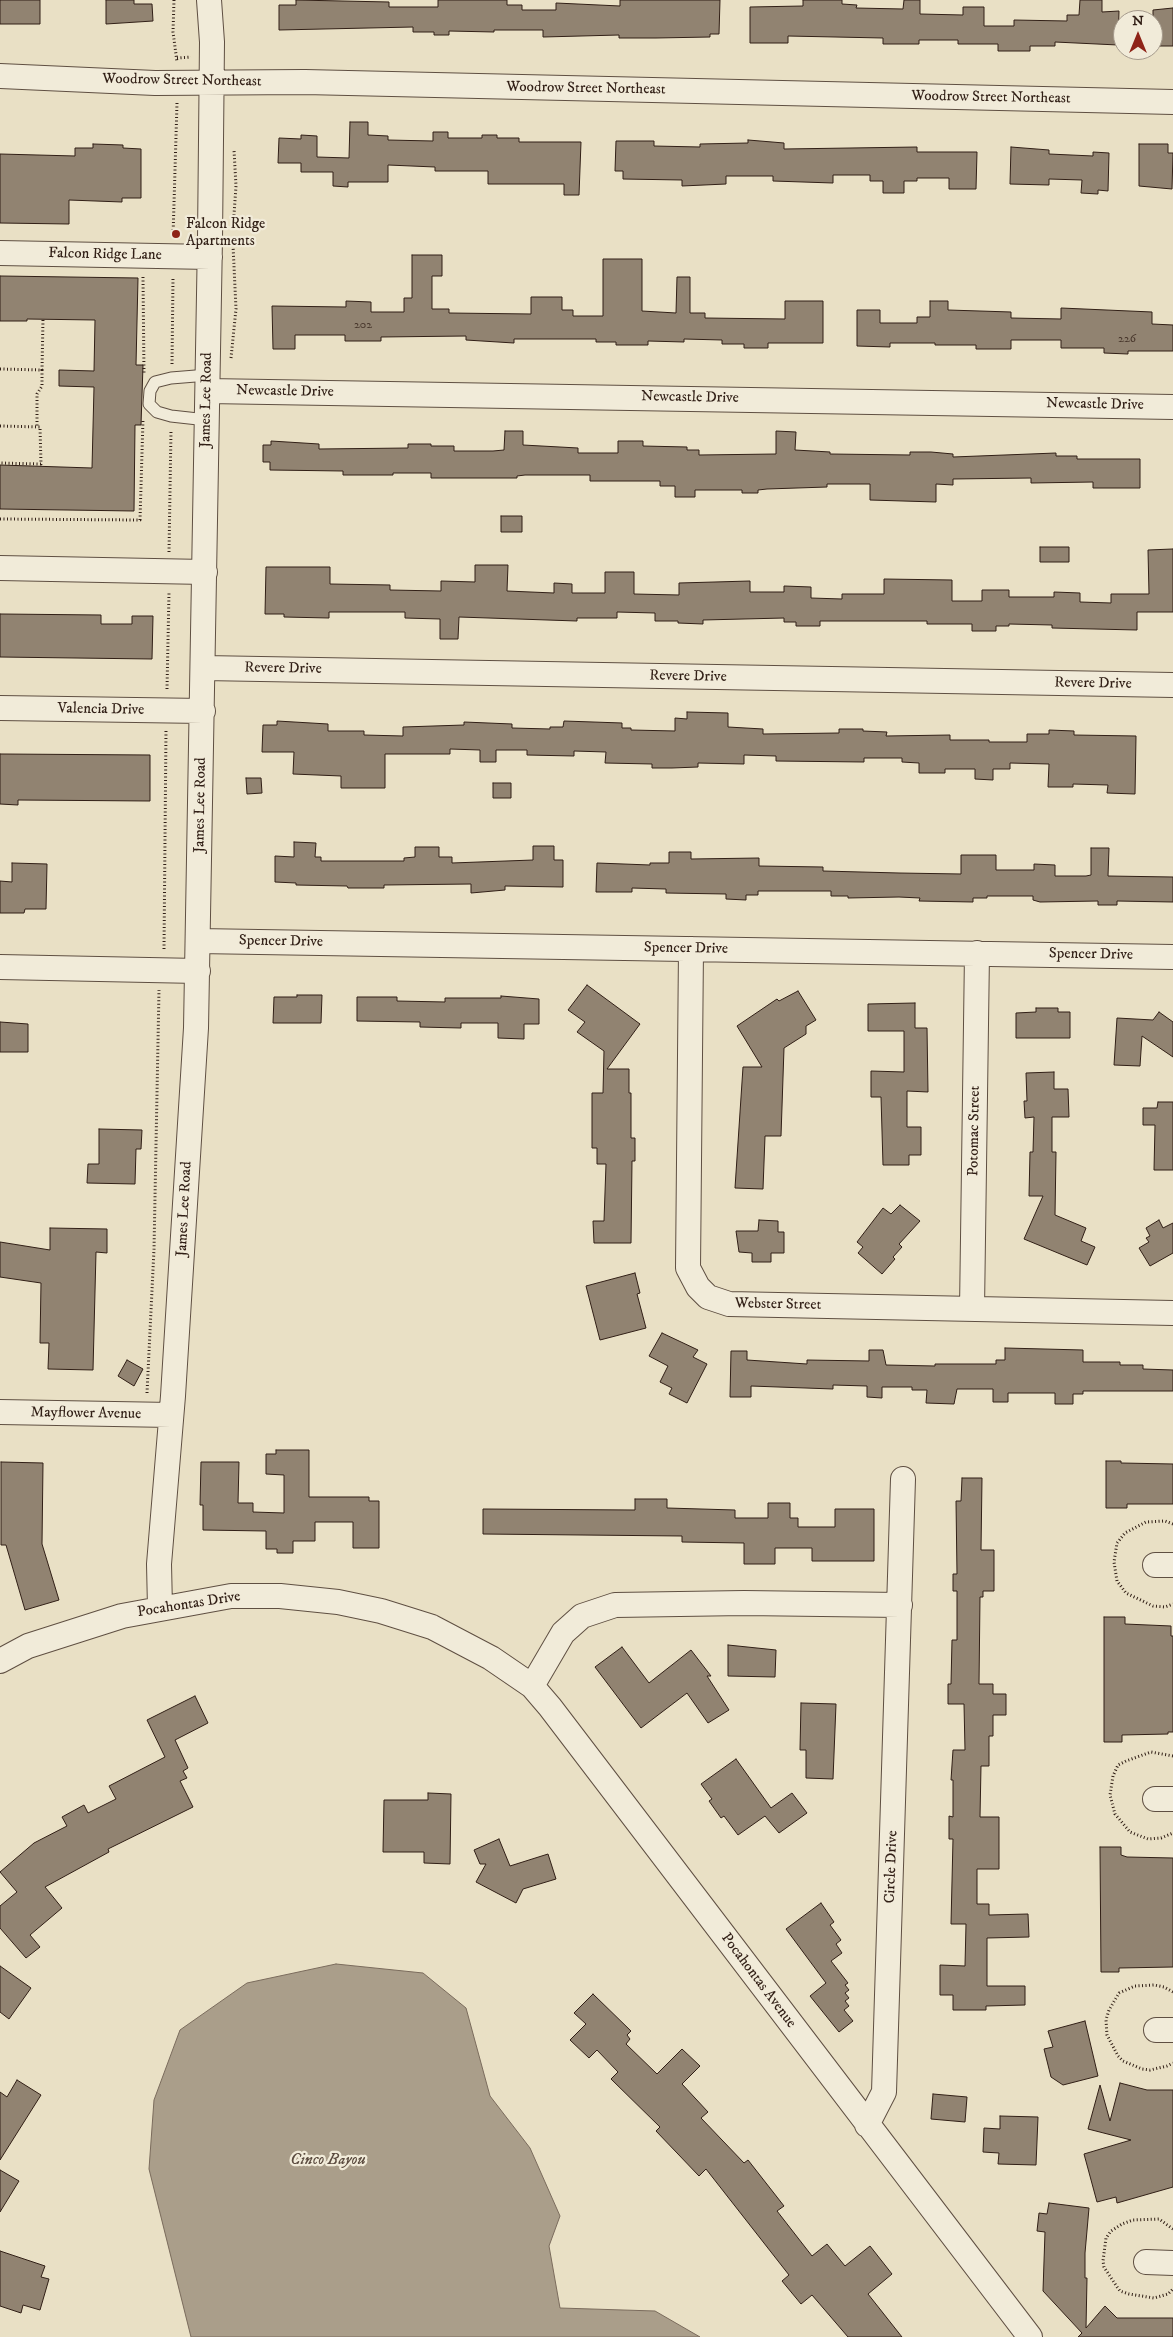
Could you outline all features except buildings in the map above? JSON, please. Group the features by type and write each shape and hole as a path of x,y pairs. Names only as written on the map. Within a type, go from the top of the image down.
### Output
{"street":[{"name":"James Lee Road","path":"160,1608 159,1564 171,1415 198,971 210,257 211,82 209,0"},
{"name":"Woodrow Street Northeast","path":"0,76 155,82 315,82 1173,102"},
{"name":"Falcon Ridge Lane","path":"0,253 210,257"},
{"name":"Newcastle Drive","path":"208,383 1173,407"},
{"path":"0,568 205,572"},
{"name":"Revere Drive","path":"204,668 1173,685"},
{"name":"Valencia Drive","path":"0,708 203,711"},
{"name":"Spencer Drive","path":"198,940 1173,957"},
{"name":"Webster Street","path":"691,949 688,1268 698,1287 708,1296 729,1304 1173,1312"},
{"name":"Potomac Street","path":"972,1309 977,953"},
{"path":"0,968 198,971"},
{"name":"Mayflower Avenue","path":"0,1412 171,1415"},
{"name":"Circle Drive","path":"867,2125 884,2092 900,1605 902,1479"},
{"name":"Pocahontas Drive","path":"0,1661 28,1646 79,1628 125,1615 231,1596 280,1596 338,1602 432,1627 468,1646"},
{"path":"532,1686 564,1633 582,1616 615,1605 744,1603 900,1605"},
{"name":"Pocahontas Avenue","path":"468,1646 491,1658 532,1686 550,1707 1030,2337"},
{"path":"1146,2262 1173,2263"}],"lane":[{"path":"207,420 171,416 157,412 149,404 150,391 155,382 171,378 208,383"}],"path":[{"path":"134,277 144,277 144,376"},
{"path":"37,427 37,394 42,386 43,319"},
{"path":"0,369 42,370"},
{"path":"0,519 140,520 143,415"},
{"path":"0,426 40,427 41,464 0,463"},
{"path":"1173,1992 1164,1986 1135,1986 1119,1993 1109,2010 1106,2020 1107,2035 1118,2056 1123,2061 1142,2069 1150,2070 1173,2063"}],"water":[{"name":"Cinco Bayou","path":"336,1964 423,1973 466,2008 490,2096 530,2148 560,2216 549,2246 560,2308 655,2311 700,2337 191,2337 149,2169 154,2100 180,2030 247,1983"}],"place":[{"name":"Falcon Ridge Apartments","path":"176,234"}]}
